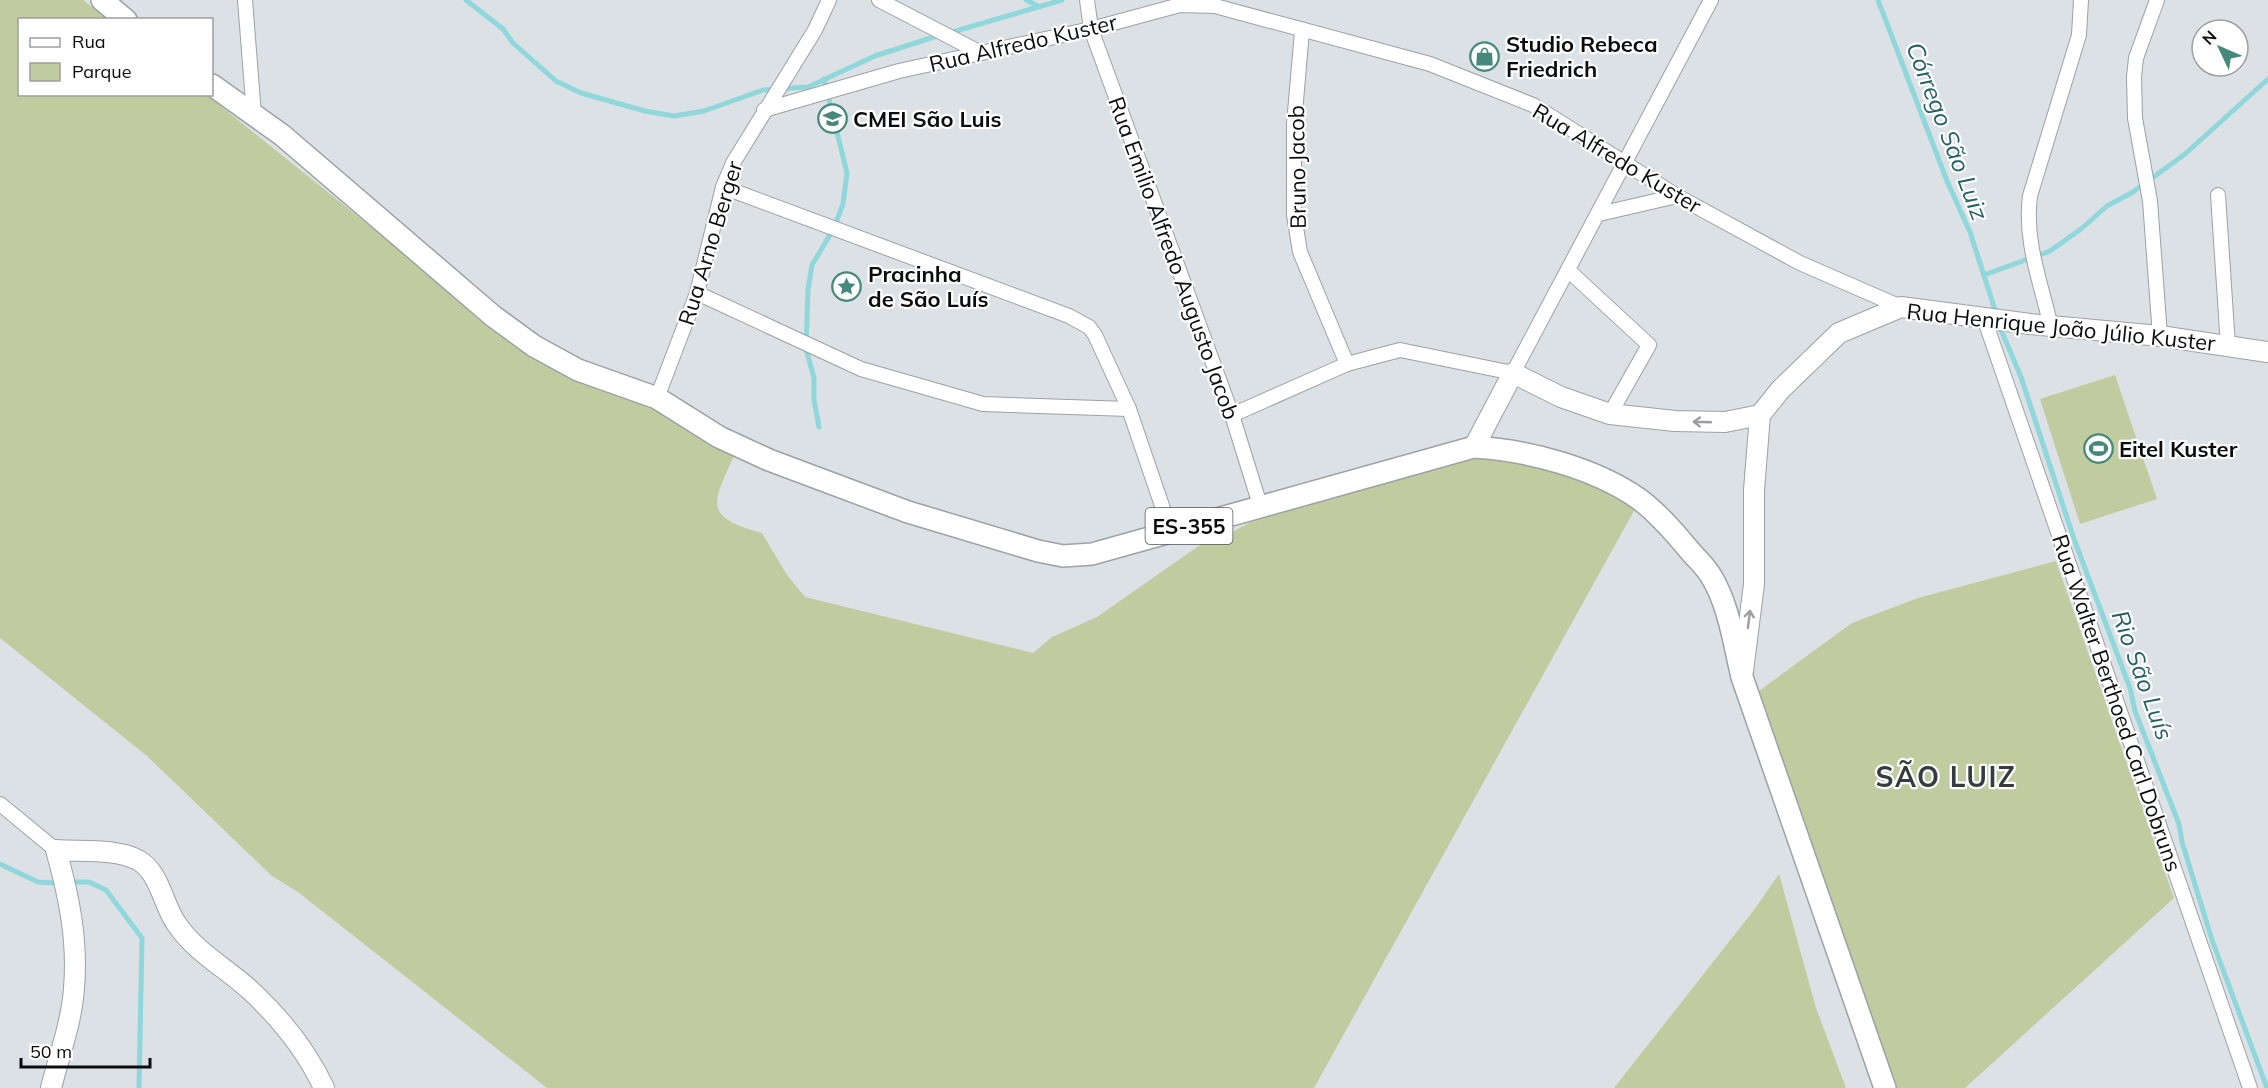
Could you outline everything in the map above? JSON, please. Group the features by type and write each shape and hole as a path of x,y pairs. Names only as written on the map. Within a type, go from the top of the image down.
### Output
{"main road":[{"path":"102,0 124,18"},
{"name":"ES-355","path":"213,86 308,156 493,316 534,345 578,370 657,398 719,437 769,460 908,512 1038,551 1063,556 1092,554 1260,505 1474,447 1526,454 1550,461 1603,478 1640,500 1677,535 1711,576 1727,614 1742,676 1885,1088"}],"street":[{"path":"245,0 254,115"},
{"name":"Rua Arno Berger","path":"657,398 697,293 723,187 744,143 814,30 829,0"},
{"path":"879,0 979,52"},
{"path":"1474,447 1711,0"},
{"path":"2051,327 2031,249 2027,218 2030,196 2076,45 2081,0"},
{"path":"2157,0 2136,58 2134,77 2135,118 2150,201 2160,336"},
{"name":"Rua Alfredo Kuster","path":"764,110 899,71 1091,29 1180,6 1199,4 1238,11 1302,31 1430,64 1533,105 1677,196 1800,263 1901,307"},
{"name":"Rua Emilio Alfredo Augusto Jacob","path":"1088,6 1091,29 1232,415 1260,505"},
{"name":"Bruno Jacob","path":"1302,31 1294,124 1294,215 1300,252 1347,364"},
{"path":"723,187 1081,322 1095,335 1129,408 1172,532"},
{"path":"2218,195 2228,346"},
{"path":"1599,214 1677,196"},
{"path":"1569,271 1650,345 1610,414"},
{"path":"697,293 861,369 983,404 1129,408"},
{"name":"Rua Henrique João Júlio Kuster","path":"1760,415 1781,389 1839,333 1901,307 2051,327 2160,336 2268,352"},
{"name":"Rua Walter Berthoed Carl Dobruns","path":"1987,318 2250,1088"},
{"path":"1232,415 1347,364 1400,350 1513,374 1561,397 1610,414 1675,421 1725,422 1760,415 1754,490 1754,584 1742,676"},
{"path":"0,804 56,850 67,890 75,939 74,980 51,1088"},
{"path":"56,850 121,854 138,861 147,868 165,897 176,925 197,949 249,989 280,1022 300,1047 324,1088"}],"green space":[{"path":"0,0 83,0 106,18 18,18 18,96 208,96 508,337 617,382 734,456 718,497 721,514 730,521 762,533 787,575 805,597 1033,653 1052,637 1097,617 1200,545 1236,530 1294,498 1428,459 1515,454 1600,485 1635,509 1314,1088 547,1088 298,892 272,876 147,756 0,638"},
{"name":"Eitel Kuster","path":"2115,375 2157,499 2080,524 2040,399"},
{"path":"2056,561 2174,898 1965,1088 1874,1088 1820,931 1759,691 1852,623 1918,598"},
{"path":"1779,874 1816,1008 1846,1088 1614,1088 1754,910"}],"waterway":[{"name":"Córrego São Luiz","path":"466,0 503,29 513,43 556,81 581,93 645,111 674,116 704,111 763,90 808,87 875,56 940,35"},
{"path":"1026,0 1040,7"},
{"name":"Córrego São Luiz","path":"949,33 1062,0"},
{"name":"Córrego São Luiz","path":"1878,0 1947,181 1970,232 1997,316"},
{"path":"819,427 814,400 814,378 806,349 808,290 812,265 834,228 843,204 847,173 824,79"},
{"path":"1984,275 2050,251 2081,229 2107,206 2133,192 2185,154 2268,79"},
{"name":"Rio São Luís","path":"1999,325 2021,377 2074,539 2130,688 2135,711 2179,824 2182,842 2212,940 2267,1088"},
{"name":"Córrego São Luiz","path":"0,864 38,882 54,883"},
{"name":"Córrego São Luiz","path":"76,882 89,882 106,890 142,938 139,1088"}],"place":[{"name":"Studio Rebeca Friedrich","path":"1485,57"},
{"name":"CMEI São Luis","path":"832,119"},
{"name":"Pracinha de São Luís","path":"847,287"},
{"name":"Eitel Kuster","path":"2098,449"}],"district":[{"name":"SÃO LUIZ","path":"1946,776"}]}
